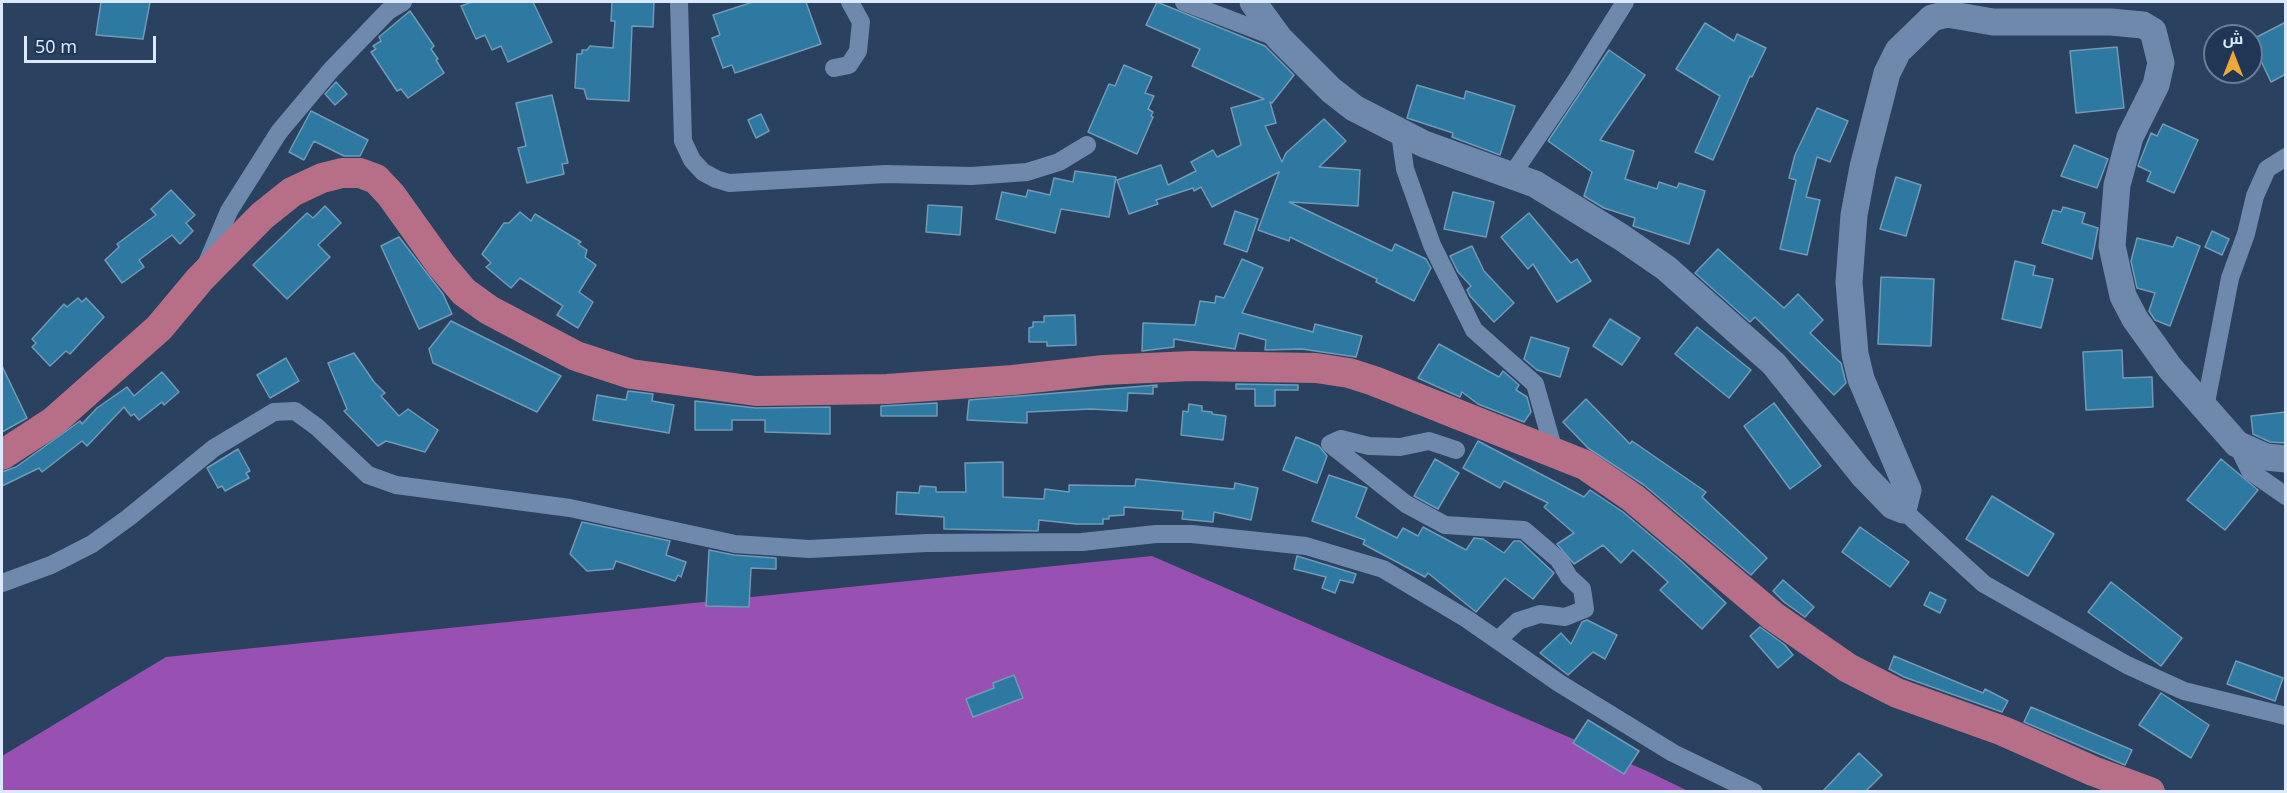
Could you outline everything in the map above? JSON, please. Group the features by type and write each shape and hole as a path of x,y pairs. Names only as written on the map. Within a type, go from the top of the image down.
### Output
{"main road":[{"path":"2,455 54,421 159,328 200,279 262,216 292,192 322,178 342,173 360,173 376,179 391,195 435,257 464,292 498,315 576,356 631,374 756,391 887,389 1012,380 1104,370 1180,366 1316,368 1349,373 1374,381 1585,465 1633,498 1773,616 1848,668 1897,693 2002,731 2094,771 2150,792"}],"street":[{"path":"200,279 229,211 279,132 331,70 388,11 403,2"},
{"path":"679,2 683,141 692,160 703,172 716,179 729,183 886,174 972,176 1027,172 1059,162 1087,146"},
{"path":"834,68 849,65 858,51 861,22 849,2"},
{"path":"1184,2 1279,38"},
{"path":"1253,2 1279,38 1331,90 1354,108 1400,133 1535,184 1602,225 1696,293 1774,364 1863,475 1893,506 1903,510 1984,584 2127,665 2184,691 2286,716"},
{"path":"1510,176 1573,85 1625,2"},
{"path":"1903,510 1908,490 1870,406 1855,354 1850,257 1863,167 1887,73 1898,51 1936,10 1992,22 2129,22 2144,25 2153,31 2161,63 2156,85 2130,137 2117,185 2112,246 2122,296 2135,319 2170,368 2237,444 2250,471 2286,496"},
{"path":"1400,133 1405,169 1432,245 1474,330 1535,384 1554,451"},
{"path":"2205,408 2230,278 2246,234 2255,196 2267,169 2286,157"},
{"path":"2,583 51,565 92,543 128,518 214,448 259,419 284,410 295,411 306,418 368,475 396,484 570,508 735,544 809,549 927,543 1082,542 1156,534 1192,534 1306,546 1383,569 1499,639 1568,690 1673,753 1754,792"},
{"path":"1456,450 1429,441 1400,447 1369,446 1341,439 1330,444 1406,504 1445,525 1524,530 1559,560 1569,576 1582,589 1586,609 1565,617 1540,614 1518,621 1499,639"},
{"path":"2237,444 2266,457 2286,459"}],"shaded area":[{"path":"1152,556 1688,791 2,792 2,756 166,657"}],"building":[{"path":"101,2 150,2 143,39 96,35"},
{"path":"472,2 533,2 552,42 508,62 501,46 492,50 485,35 476,39 461,6"},
{"path":"612,2 654,2 653,27 632,26 629,101 587,99 584,89 575,88 577,54 582,54 582,50 587,50 590,46 613,48 615,21 611,21"},
{"path":"753,2 806,2 821,44 735,73 732,65 723,68 712,38 720,35 713,15"},
{"path":"1157,2 1265,46 1294,75 1272,103 1270,102 1276,123 1265,126 1282,162 1286,153 1324,119 1346,141 1319,167 1360,170 1358,206 1289,202 1392,251 1395,244 1426,259 1431,268 1414,301 1376,282 1377,279 1290,237 1289,241 1258,230 1279,172 1212,207 1201,187 1194,191 1193,188 1156,200 1158,204 1129,214 1117,180 1161,165 1168,185 1196,171 1191,162 1213,150 1217,157 1241,145 1231,108 1264,99 1192,66 1200,49 1146,25"},
{"path":"410,11 434,46 431,49 444,73 408,98 401,89 397,91 371,52 376,49 373,46 381,41 379,37"},
{"path":"2286,22 2286,74 2271,82 2263,65 2263,34"},
{"path":"1705,23 1734,41 1737,34 1766,48 1752,77 1750,76 1713,160 1695,152 1720,96 1676,69"},
{"path":"2117,47 2124,108 2076,113 2070,51"},
{"path":"1609,50 1645,75 1600,140 1634,151 1625,179 1657,189 1659,182 1677,188 1679,183 1705,191 1689,244 1633,226 1635,218 1604,208 1584,196 1592,172 1548,141"},
{"path":"1124,65 1152,77 1145,93 1154,96 1148,109 1153,112 1151,116 1153,117 1137,154 1088,132 1109,84 1115,86"},
{"path":"336,82 347,94 335,105 325,94"},
{"path":"1417,85 1464,99 1466,91 1515,106 1500,155 1452,137 1453,133 1407,118"},
{"path":"552,95 568,163 562,164 564,174 527,183 518,148 526,146 516,103"},
{"path":"1817,108 1848,121 1830,162 1817,157 1806,197 1820,200 1807,255 1780,249 1796,180 1789,178 1795,155"},
{"path":"311,111 368,140 360,156 344,156 314,141 304,160 289,152"},
{"path":"761,114 769,131 756,138 748,120"},
{"path":"2163,124 2198,140 2174,193 2147,181 2151,172 2138,166 2151,133 2157,136"},
{"path":"2074,145 2108,159 2097,188 2061,176"},
{"path":"1075,171 1116,177 1109,217 1061,209 1055,233 996,219 1002,192 1026,197 1028,190 1050,195 1054,178 1073,182"},
{"path":"1896,177 1921,185 1906,236 1880,229"},
{"path":"171,190 195,215 186,223 193,231 180,244 172,235 139,260 144,267 122,283 105,260 119,247 117,244 156,215 151,209"},
{"path":"1453,192 1494,202 1486,237 1444,229"},
{"path":"928,205 962,207 960,235 926,232"},
{"path":"325,206 341,223 318,245 330,257 287,299 253,265 307,213 313,218"},
{"path":"2063,207 2085,213 2082,223 2098,228 2092,259 2042,243 2053,210 2061,212"},
{"path":"1235,211 1258,219 1247,252 1224,244"},
{"path":"520,212 531,221 535,214 581,242 578,244 587,250 585,257 596,265 579,292 593,302 578,328 557,315 563,306 520,278 511,288 486,267 491,263 482,254 504,223 509,223"},
{"path":"1529,213 1571,263 1577,259 1591,281 1557,302 1533,264 1528,269 1501,237"},
{"path":"2212,231 2229,239 2222,255 2205,247"},
{"path":"399,237 443,294 452,314 419,329 381,246"},
{"path":"2177,237 2200,246 2170,326 2155,320 2149,311 2155,293 2137,288 2131,261 2137,238 2173,247"},
{"path":"1472,246 1484,271 1514,303 1494,322 1470,296 1467,290 1471,286 1458,272 1450,256"},
{"path":"1718,249 1784,308 1798,294 1823,320 1810,333 1841,363 1846,383 1834,395 1755,317 1750,322 1695,273"},
{"path":"1242,259 1263,268 1242,313 1313,332 1315,324 1362,336 1356,357 1302,349 1265,350 1266,340 1239,333 1235,349 1174,339 1174,347 1142,351 1143,323 1195,325 1200,301 1215,303 1216,296 1224,298"},
{"path":"2015,261 2035,266 2033,275 2053,279 2041,328 2002,319"},
{"path":"1881,277 1934,279 1931,346 1878,344"},
{"path":"78,298 82,302 86,298 104,317 70,354 66,351 50,366 32,347 36,343 32,339 64,304 67,307"},
{"path":"1075,315 1076,345 1047,346 1047,342 1029,342 1029,328 1033,327 1033,322 1044,322 1044,316"},
{"path":"1610,319 1640,338 1622,365 1593,346"},
{"path":"451,321 561,376 537,412 433,363 429,349"},
{"path":"1697,327 1751,370 1729,398 1675,354"},
{"path":"1531,337 1569,348 1560,377 1537,370 1524,359"},
{"path":"1439,344 1499,377 1503,371 1519,385 1516,390 1527,397 1531,412 1524,422 1478,404 1462,392 1460,397 1418,378"},
{"path":"2122,350 2123,378 2152,377 2153,407 2086,410 2083,352"},
{"path":"354,353 374,382 385,393 381,396 399,416 408,409 438,430 425,452 386,441 378,446 344,411 347,409 328,363"},
{"path":"286,358 299,381 270,398 257,375"},
{"path":"2,366 27,418 2,432"},
{"path":"162,372 179,392 164,405 162,402 139,420 134,414 131,416 124,407 87,446 82,441 42,472 39,468 2,486 2,472 16,467 80,421 82,424 97,408 127,387 134,396"},
{"path":"1236,384 1298,385 1298,390 1275,390 1275,406 1255,406 1255,389 1236,389"},
{"path":"1157,385 1153,387 1153,394 1128,393 1127,411 1091,409 1027,412 1027,423 967,420 969,400"},
{"path":"628,391 653,394 652,401 674,405 669,433 593,420 597,395 626,400"},
{"path":"1586,399 1630,444 1632,441 1706,492 1702,497 1767,558 1751,575 1644,485 1588,448 1563,422"},
{"path":"695,401 756,408 830,407 830,434 765,432 765,420 732,420 732,430 695,430"},
{"path":"937,403 937,416 881,416 881,406"},
{"path":"1774,403 1821,466 1790,489 1744,426"},
{"path":"1189,404 1202,406 1202,411 1226,416 1223,440 1181,435 1183,411 1188,412"},
{"path":"2286,412 2286,443 2270,442 2253,434 2251,416"},
{"path":"1296,437 1319,446 1327,456 1317,483 1283,470"},
{"path":"1478,441 1584,497 1590,490 1623,512 1726,603 1702,629 1660,590 1668,582 1633,550 1621,563 1603,545 1574,564 1557,544 1574,533 1544,507 1548,503 1504,481 1500,488 1463,468"},
{"path":"238,449 250,471 246,473 249,478 225,491 222,486 218,488 207,468"},
{"path":"1435,459 1459,473 1438,509 1414,496"},
{"path":"2221,459 2258,490 2225,530 2187,500"},
{"path":"1003,462 1003,497 1044,499 1045,489 1069,492 1069,485 1135,486 1136,479 1234,489 1235,483 1258,488 1251,520 1214,512 1213,522 1182,519 1183,511 1124,507 1124,515 1109,516 1109,519 1103,519 1103,524 1039,520 1038,531 944,529 944,517 896,514 897,492 919,493 920,486 936,487 936,492 966,492 965,463"},
{"path":"1329,475 1367,488 1356,517 1397,538 1403,528 1418,536 1423,527 1466,550 1474,538 1483,539 1504,553 1514,541 1520,541 1554,573 1533,599 1505,578 1476,612 1428,573 1425,577 1363,544 1365,540 1312,521"},
{"path":"1992,496 2054,534 2028,576 1966,539"},
{"path":"582,522 670,541 666,555 686,562 681,577 678,575 675,581 616,561 613,569 587,571 570,554"},
{"path":"1860,527 1909,562 1890,587 1842,552"},
{"path":"709,550 734,555 776,558 776,569 751,568 749,607 706,606"},
{"path":"1297,556 1356,574 1353,583 1340,580 1335,593 1322,588 1326,577 1294,569"},
{"path":"1783,580 1814,607 1805,617 1773,591"},
{"path":"2111,582 2182,638 2161,666 2088,612"},
{"path":"1930,592 1946,600 1940,613 1924,605"},
{"path":"1587,620 1617,635 1605,659 1593,652 1568,675 1540,653 1561,633 1571,644 1582,622"},
{"path":"1760,627 1785,645 1793,655 1778,668 1750,636"},
{"path":"1894,656 1983,693 1985,689 2008,701 2002,712 1904,677 1889,669"},
{"path":"2236,661 2283,678 2275,701 2227,684"},
{"path":"1014,675 1023,698 973,717 966,699 994,688 993,683"},
{"path":"2161,693 2209,725 2191,758 2139,725"},
{"path":"2031,707 2132,750 2125,765 2024,722"},
{"path":"1588,720 1639,751 1624,774 1573,743"},
{"path":"1859,753 1882,775 1865,792 1822,792"}]}
